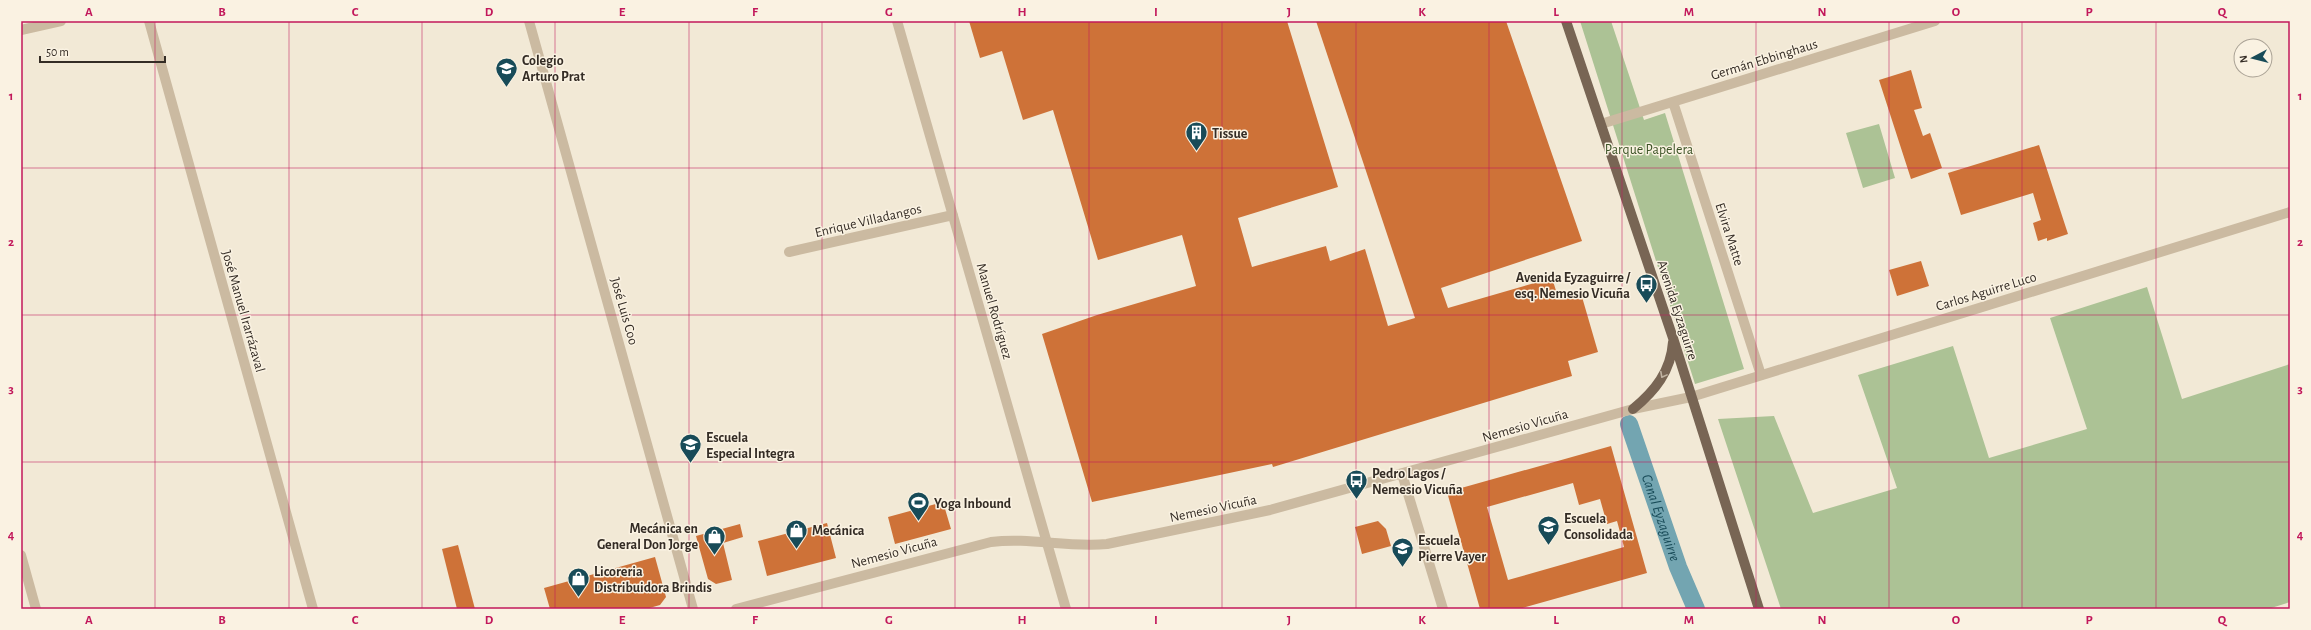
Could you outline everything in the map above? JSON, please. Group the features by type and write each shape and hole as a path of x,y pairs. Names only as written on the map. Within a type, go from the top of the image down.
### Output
{"main road":[{"name":"Avenida Eyzaguirre","path":"1566,21 1673,338 1690,397 1759,609"},
{"path":"1633,409 1650,394 1664,374 1672,350 1673,338"}],"street":[{"path":"21,30 61,21"},
{"name":"José Manuel Irarrázaval","path":"149,21 313,609"},
{"name":"José Luis Coo","path":"529,21 693,609"},
{"name":"Manuel Rodríguez","path":"897,21 1066,609"},
{"name":"Germán Ebbinghaus","path":"1601,124 1935,21"},
{"name":"Elvira Matte","path":"1673,102 1761,375"},
{"name":"Carlos Aguirre Luco","path":"1690,397 2290,212"},
{"name":"Enrique Villadangos","path":"789,252 953,215"},
{"name":"Nemesio Vicuña","path":"736,609 980,544 1015,540 1084,546 1107,544 1270,510 1633,409 1690,397"},
{"path":"1402,474 1443,609"},
{"path":"21,555 36,609"}],"green space":[{"name":"Parque Papelera","path":"1580,21 1611,21 1644,120 1665,113 1744,369 1695,384"},
{"path":"1879,124 1895,178 1863,188 1846,133"},
{"path":"2147,287 2182,399 2290,364 2290,602 2268,609 1781,609 1718,419 1774,416 1813,513 1897,488 1858,375 1953,346 1989,458 2087,429 2050,318"}],"building":[{"path":"969,21 1287,21 1338,187 1238,218 1252,267 1326,246 1330,261 1365,249 1388,326 1415,318 1316,21 1506,21 1582,241 1441,288 1448,308 1552,278 1558,297 1580,290 1598,352 1568,361 1572,376 1273,467 1272,464 1092,502 1042,334 1097,315 1196,286 1182,235 1098,260 1053,110 1023,120 1002,51 980,58"},
{"path":"1911,70 1922,108 1914,110 1923,136 1930,133 1942,168 1911,179 1879,80"},
{"path":"2039,145 2068,234 2047,241 2047,238 2038,241 2033,223 2041,220 2033,193 1961,215 1948,173"},
{"path":"1921,261 1929,286 1897,296 1889,270"},
{"path":"1611,446 1647,573 1519,609 1480,609 1447,492","holes":["1573,483 1579,505 1600,499 1607,524 1617,521 1624,547 1508,580 1487,507"]},
{"name":"Yoga Inbound","path":"943,502 951,529 895,544 888,517"},
{"path":"1378,521 1386,529 1391,546 1362,554 1355,527"},
{"name":"Mecánica","path":"827,523 836,558 767,576 758,541"},
{"name":"Mecánica en General Don Jorge","path":"740,524 743,537 723,543 732,580 716,584 708,579 696,536"},
{"path":"458,545 475,609 457,609 442,549"},
{"path":"655,557 666,597 660,605 646,609 550,609 544,588"}],"waterway":[{"name":"Canal Eyzaguirre","path":"1629,424 1678,567 1696,609"}],"place":[{"name":"Colegio Arturo Prat","path":"507,88"},
{"name":"Tissue","path":"1197,152"},
{"name":"Avenida Eyzaguirre / esq. Nemesio Vicuña","path":"1646,304"},
{"name":"Escuela Especial Integra","path":"690,464"},
{"name":"Pedro Lagos / Nemesio Vicuña","path":"1356,500"},
{"name":"Yoga Inbound","path":"919,522"},
{"name":"Escuela Consolidada","path":"1548,546"},
{"name":"Mecánica","path":"797,550"},
{"name":"Mecánica en General Don Jorge","path":"714,556"},
{"name":"Escuela Pierre Vayer","path":"1402,568"},
{"name":"Licoreria Distribuidora Brindis","path":"579,598"}]}
